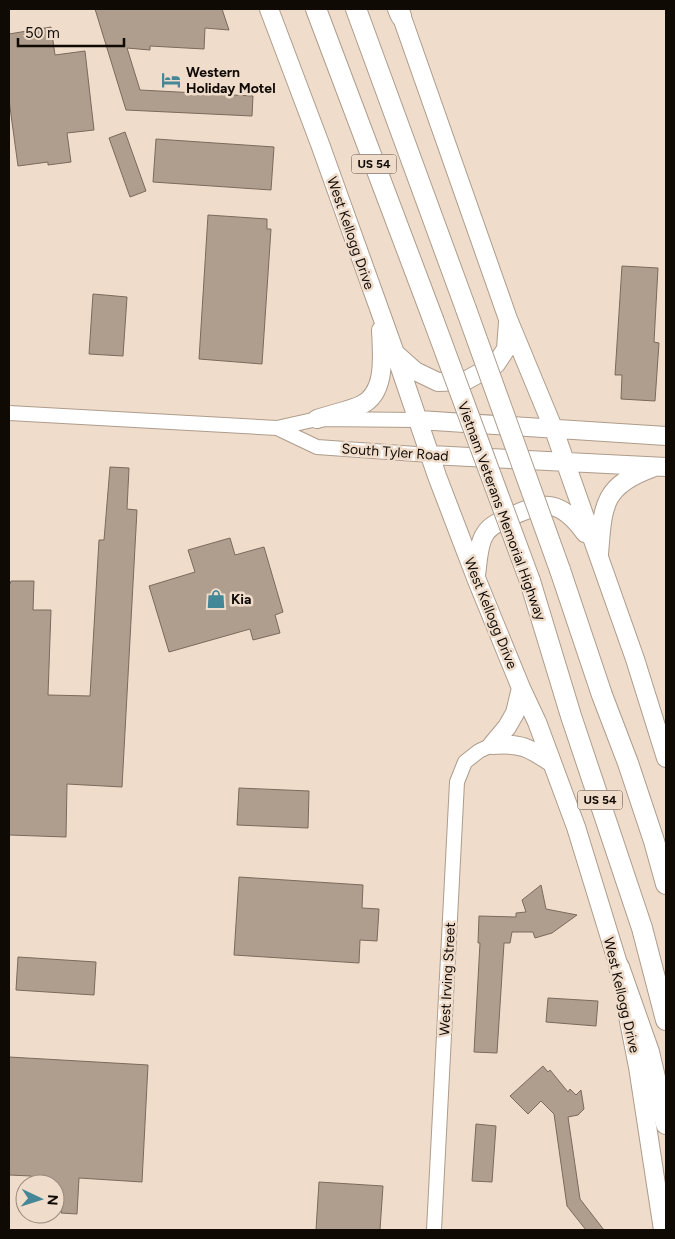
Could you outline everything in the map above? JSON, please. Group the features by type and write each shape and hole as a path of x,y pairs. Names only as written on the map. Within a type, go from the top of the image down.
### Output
{"highway":[{"name":"Vietnam Veterans Memorial Highway","path":"316,9 530,581 571,716 642,928 666,1020"},
{"name":"US 54","path":"356,9 560,570 602,695 631,772 666,884"},
{"path":"619,967 649,1052 666,1124"}],"main road":[{"name":"West Kellogg Drive","path":"269,9 320,144 430,455 476,578 537,722 576,827 619,967 638,1067 663,1230"},
{"path":"399,11 508,319 554,430 595,551 635,659 666,758"},
{"path":"317,419 362,405 375,392 379,382 383,357 380,312"},
{"path":"395,353 415,371 438,382 465,381 496,364 506,350 508,319"},
{"name":"South Tyler Road","path":"419,420 666,436"},
{"name":"South Tyler Road","path":"430,455 662,467"},
{"path":"595,551 609,496 620,484 638,474 662,467"},
{"path":"476,578 484,534 494,525 529,508 545,505 560,508 574,518 595,551"},
{"path":"492,745 515,712 521,688"},
{"path":"492,745 511,743 525,746 552,764"}],"street":[{"name":"South Tyler Road","path":"9,413 277,428 317,419 419,420"},
{"name":"South Tyler Road","path":"277,428 317,447 430,455"},
{"name":"West Irving Street","path":"434,1230 457,782 465,762 479,751 492,745"}],"building":[{"path":"95,9 222,9 229,30 205,28 204,49 150,46 150,50 127,48 140,90 253,96 252,116 126,110"},
{"path":"51,27 55,55 85,51 94,130 67,133 71,162 48,165 48,162 18,166 9,100 9,34"},
{"path":"125,132 146,191 130,197 109,138"},
{"path":"156,139 274,147 271,190 153,182"},
{"path":"208,215 267,219 267,229 271,229 262,364 199,359"},
{"path":"622,266 658,268 654,342 659,343 655,401 621,399 622,375 615,375"},
{"path":"93,294 127,297 123,356 89,354"},
{"path":"110,467 129,468 127,509 137,510 122,787 67,784 66,837 9,835 9,584 11,581 34,581 33,610 51,610 48,695 90,696 99,540 104,540"},
{"name":"Kia","path":"230,538 235,555 264,547 283,612 275,615 280,633 253,640 250,629 169,652 149,586 195,572 188,550"},
{"path":"239,788 309,791 308,828 237,825"},
{"path":"239,877 363,885 362,908 379,909 377,941 360,940 359,963 234,955"},
{"path":"541,885 546,909 577,915 552,933 535,938 533,932 512,932 510,943 504,943 497,1053 474,1052 480,943 478,943 479,916 516,917 516,913 526,912 522,900"},
{"path":"18,957 96,962 94,995 16,990"},
{"path":"548,998 598,1001 596,1026 546,1022"},
{"path":"9,1057 148,1065 142,1182 79,1178 77,1214 65,1213 65,1174 9,1175"},
{"path":"543,1066 548,1072 550,1070 568,1092 570,1089 576,1095 581,1090 584,1109 578,1115 568,1117 580,1199 604,1230 586,1230 567,1206 554,1114 541,1101 528,1114 510,1096"},
{"path":"476,1124 496,1126 492,1182 472,1181"},
{"path":"319,1182 383,1186 380,1230 316,1230"}],"place":[{"name":"Western Holiday Motel","path":"171,80"},
{"name":"Kia","path":"216,599"}]}
